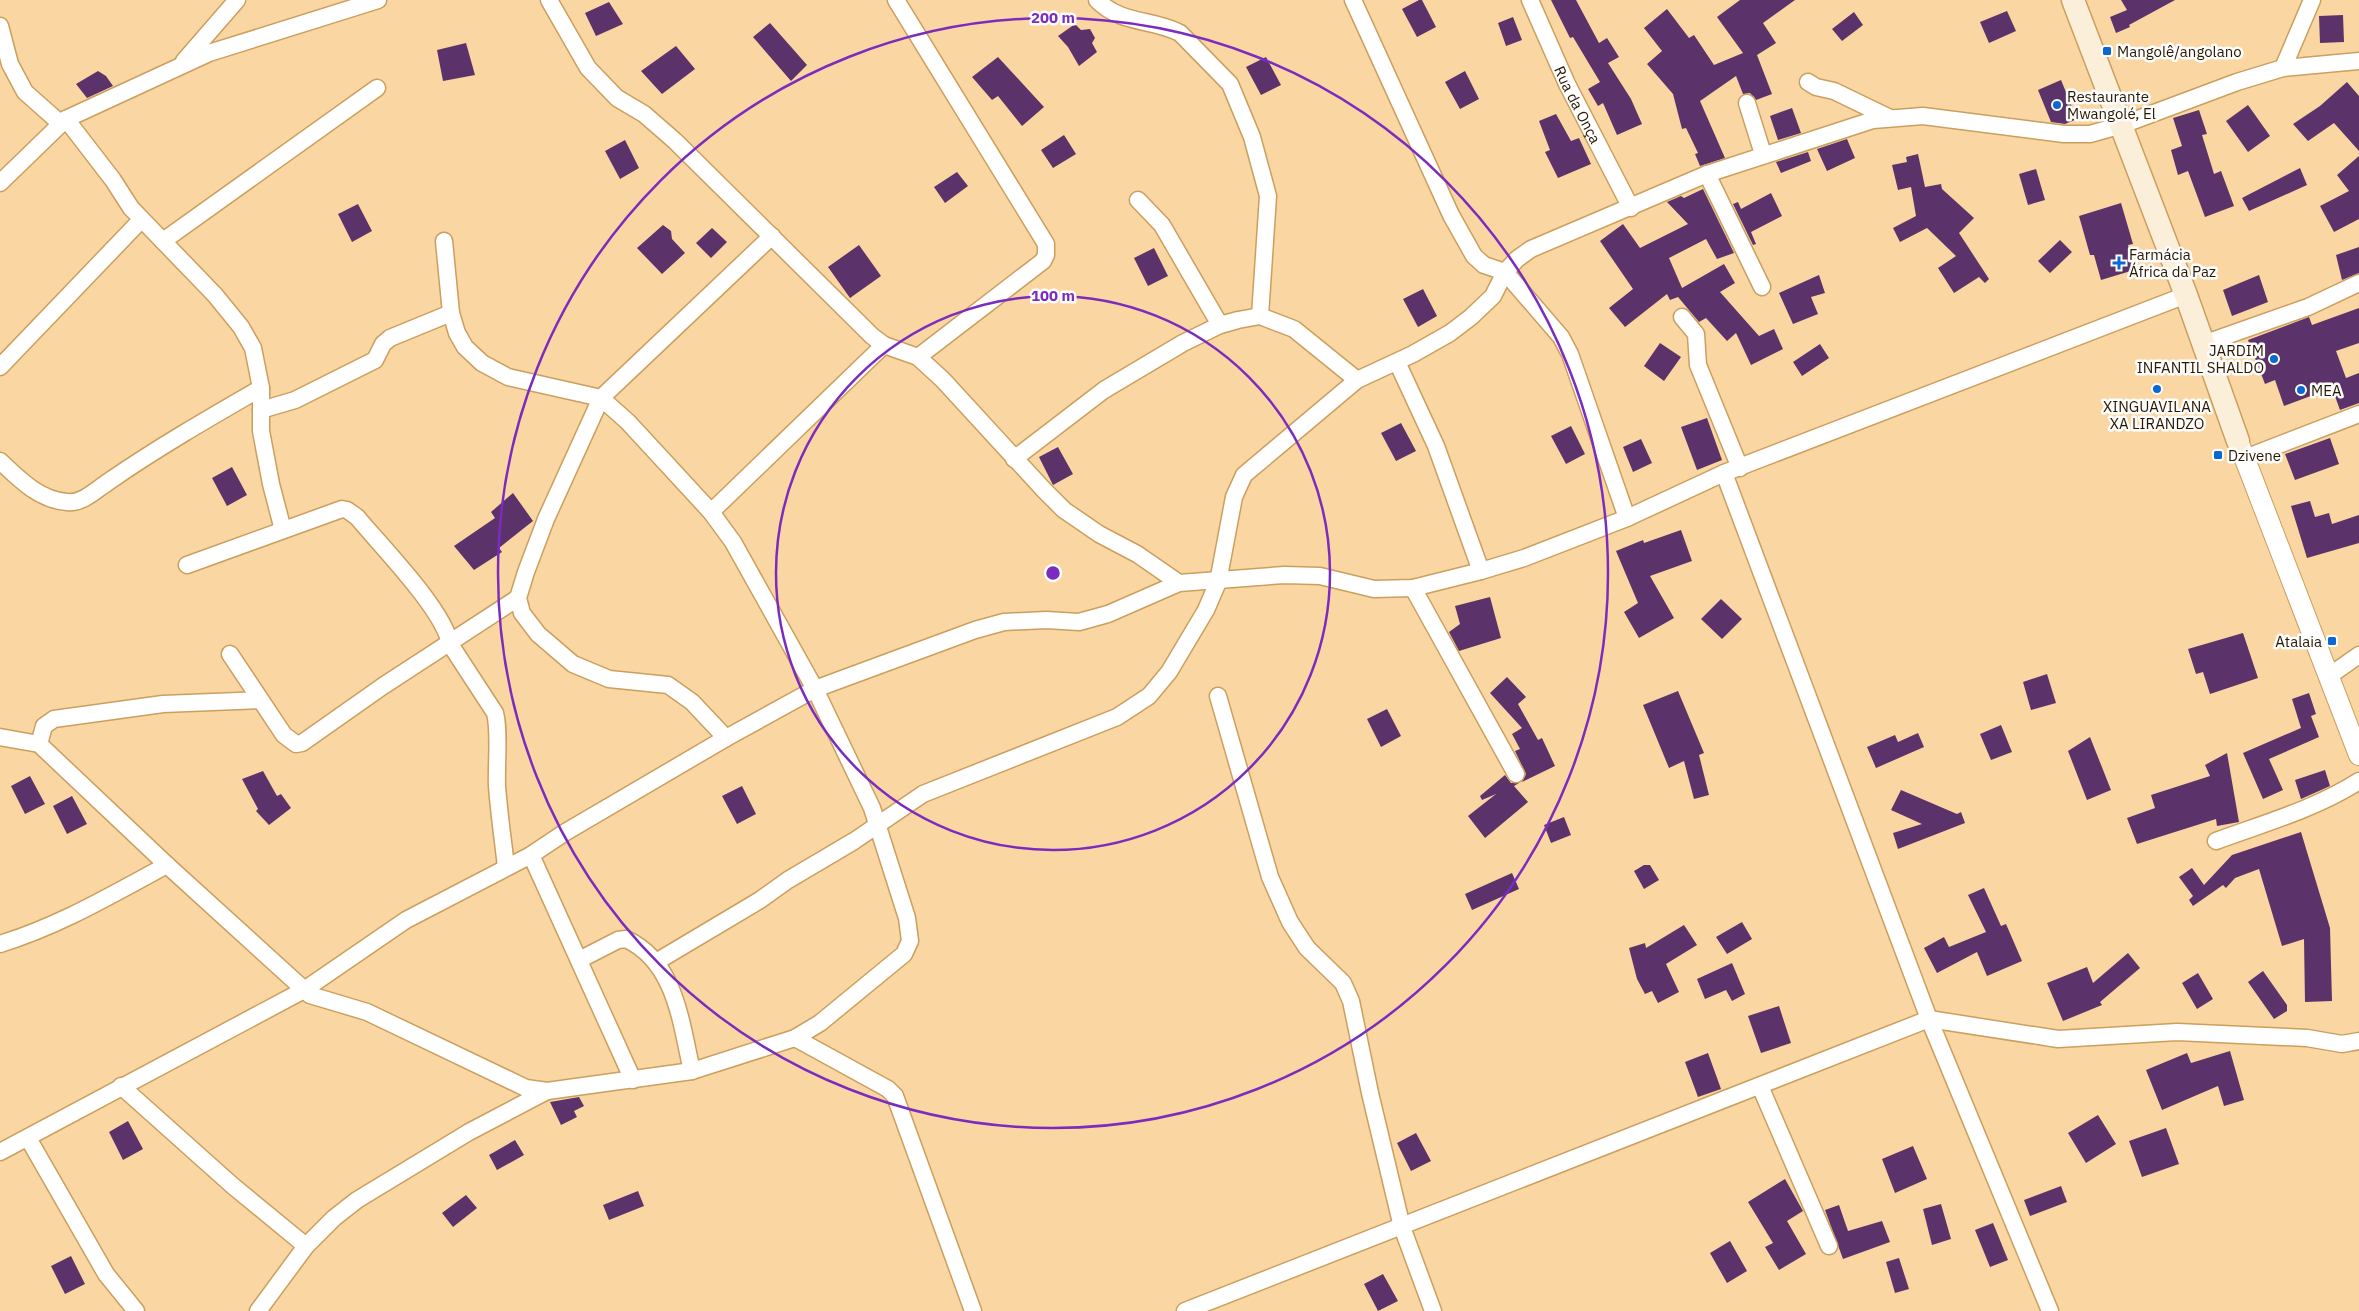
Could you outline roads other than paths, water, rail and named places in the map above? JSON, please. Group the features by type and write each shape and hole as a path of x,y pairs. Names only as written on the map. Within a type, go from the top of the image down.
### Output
{"main road":[{"path":"2073,0 2186,295 2242,449"}],"street":[{"path":"182,63 237,0"},
{"path":"0,26 10,64 25,92 60,123 182,63 208,53 378,0"},
{"path":"550,0 588,68 617,98 644,114 675,141 872,336 884,345 918,357 943,380 1014,459 1064,510 1099,534 1137,554 1179,584"},
{"path":"896,0 1046,244 1046,256 1043,262 918,357"},
{"path":"1098,0 1115,15 1171,28 1180,33 1230,84 1252,137 1268,196 1260,316"},
{"path":"1353,0 1443,198 1474,256 1484,265 1505,272 1560,337 1570,354 1627,518"},
{"name":"Rua da Onça","path":"1530,0 1567,84 1631,208"},
{"path":"2283,68 2312,0"},
{"path":"656,962 760,900 817,861 854,841 877,823 930,790 1117,718 1149,696 1170,672 1206,610 1218,582 1234,497 1244,475 1340,392 1357,380 1397,362 1450,333 1471,317 1493,296 1505,272 1516,259 1531,249 1707,174 1763,154 1873,120 1923,116 2064,134 2090,134 2122,125 2237,82 2283,68 2359,60"},
{"path":"1808,82 1816,87 1834,91 1890,118"},
{"path":"163,241 377,88"},
{"path":"1747,103 1763,154"},
{"path":"0,183 66,119"},
{"path":"66,119 114,180 141,220 163,241 241,327 253,348 261,388 261,431 271,484 283,530"},
{"path":"1707,174 1762,287"},
{"path":"1138,200 1162,225 1220,325"},
{"path":"0,367 141,220"},
{"path":"726,738 692,702 668,685 608,679 573,664 538,634 522,613 518,598 546,519 601,398 772,236"},
{"path":"0,737 38,744 304,990 317,998 367,1012 383,1019 510,1082 526,1088 547,1091 692,1071 795,1038 820,1023 888,970 904,954 910,941 907,918 872,808 815,689 738,550 711,512 628,422 601,398 508,377 482,363 464,347 457,333 452,313 444,241"},
{"path":"2203,344 2308,307 2359,283"},
{"path":"0,1152 304,990 406,920 531,855 564,833 726,738 815,689 990,626 1004,622 1046,620 1078,622 1108,614 1179,584 1284,575 1320,576 1374,589 1413,588 1481,571 1524,558 1627,518 1732,471 2186,295"},
{"path":"261,410 295,400 375,360 383,344 390,338 452,313"},
{"path":"1014,459 1104,390 1182,343 1220,325 1260,316 1294,329 1357,380"},
{"path":"1682,317 1696,334 1698,365 1732,471 1929,1019 2050,1311"},
{"path":"711,512 884,345"},
{"path":"1397,362 1436,446 1481,571"},
{"path":"0,461 27,487 48,497 68,503 83,499 156,449 261,388"},
{"path":"2359,414 2242,449 2359,755"},
{"path":"187,566 342,509 352,512 431,605 448,631 450,644 495,713 498,725 496,737 497,788 506,867"},
{"path":"1413,588 1516,774"},
{"path":"230,654 284,736 296,744 302,743 383,686 518,598"},
{"path":"2329,676 2359,655"},
{"path":"1218,696 1270,876 1290,922 1307,948 1343,983 1351,1001 1370,1093 1402,1227 1433,1311"},
{"path":"38,744 44,726 54,719 164,704 260,700"},
{"path":"2216,841 2300,811 2337,795 2359,781"},
{"path":"531,855 633,1080"},
{"path":"0,944 68,919 167,865"},
{"path":"579,960 618,940 626,939 656,962 668,982 692,1071"},
{"path":"1185,1311 1929,1019 2058,1039 2177,1032 2308,1038 2342,1044 2359,1041"},
{"path":"795,1038 888,1089 895,1096 974,1311"},
{"path":"121,1086 233,1186 306,1246"},
{"path":"1760,1086 1829,1246"},
{"path":"258,1311 306,1246 334,1218 357,1200 469,1132 547,1091"},
{"path":"28,1138 106,1274 136,1311"}],"place":[{"name":"Mangolê/angolano","path":"2107,51"},
{"name":"Restaurante Mwangolé, El","path":"2057,105"},
{"name":"Farmácia África da Paz","path":"2119,263"},
{"name":"JARDIM INFANTIL SHALDO","path":"2274,359"},
{"name":"XINGUAVILANA XA LIRANDZO","path":"2157,389"},
{"name":"MEA","path":"2301,390"},
{"name":"Dzivene","path":"2218,455"},
{"name":"Atalaia","path":"2332,641"}]}
